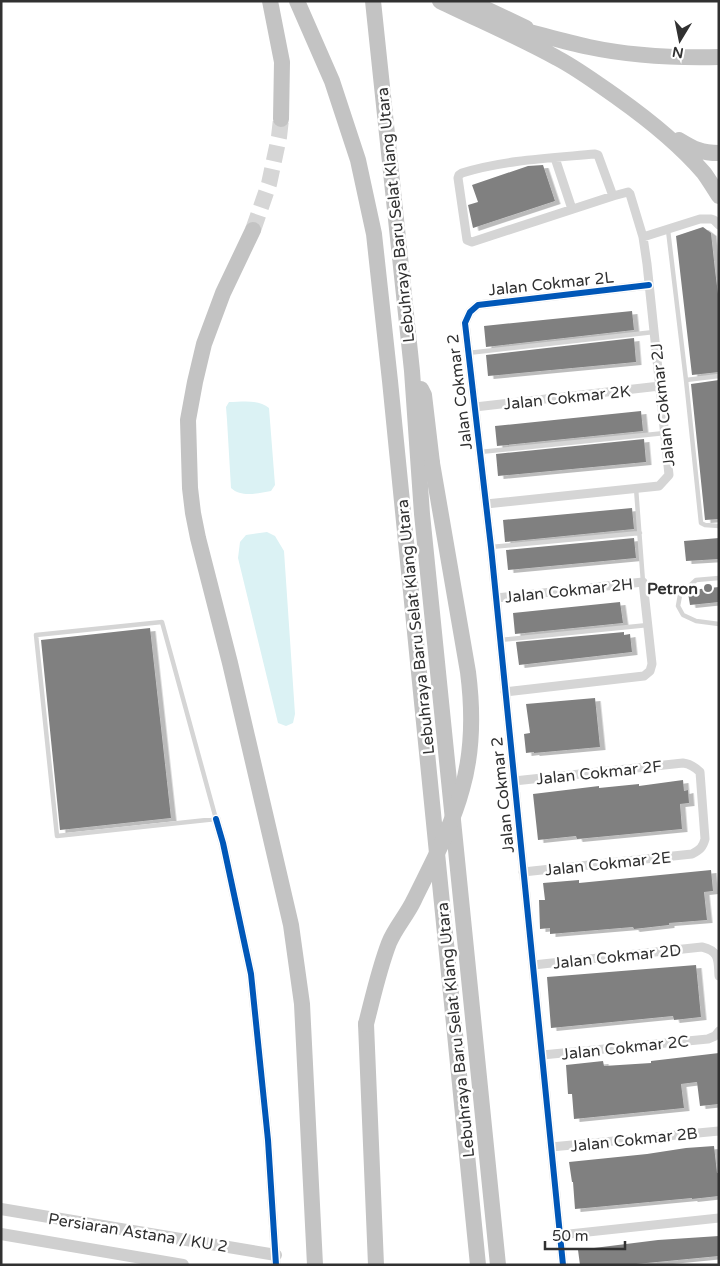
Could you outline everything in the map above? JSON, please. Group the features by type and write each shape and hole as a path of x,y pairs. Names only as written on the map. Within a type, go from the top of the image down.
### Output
{"highway":[{"path":"270,1 282,62 282,120"},
{"name":"Lebuhraya Baru Selat Klang Utara","path":"297,1 332,81 358,160 374,234 478,1265"},
{"name":"Lebuhraya Baru Selat Klang Utara","path":"373,1 412,371 422,514 498,1265"},
{"path":"440,1 488,20 589,48 694,58 719,57"},
{"path":"440,1 528,42 559,59 692,148 706,153 719,153"},
{"path":"469,1 543,36"},
{"path":"641,114 691,159 705,175 719,196"},
{"path":"253,230 223,293 204,344 188,420 190,488 198,538 230,662 291,926 302,1004 315,1265"},
{"path":"376,1265 366,1024 389,942 413,903 440,847 455,810 462,790 471,735 472,700 432,463 424,395 412,371"}],"street":[{"path":"598,155 613,196 472,242 467,240 459,175 483,167 554,158 598,155"},
{"path":"554,158 572,209"},
{"name":"Jalan Cokmar 2J","path":"486,504 659,486 670,475 643,237 630,194 628,192 613,196"},
{"path":"643,237 704,218 714,220 719,225"},
{"name":"Jalan Cokmar 2L","path":"465,323 470,312 478,304 649,285"},
{"name":"Jalan Cokmar 2","path":"465,323 496,598 563,1265"},
{"name":"Jalan Cokmar 2K","path":"475,407 660,386"},
{"path":"505,692 644,676 650,671 652,664 643,582"},
{"name":"Jalan Cokmar 2H","path":"496,598 643,582"},
{"name":"Jalan Cokmar 2F","path":"514,781 683,763 690,764 700,772 705,839 699,851 692,854"},
{"path":"216,819 225,852 251,974 268,1140 276,1260"},
{"name":"Jalan Cokmar 2E","path":"523,872 692,854"},
{"name":"Jalan Cokmar 2D","path":"533,965 702,947 709,949 718,957 719,976"},
{"name":"Jalan Cokmar 2C","path":"542,1055 708,1039 715,1036 719,1031"},
{"name":"Jalan Cokmar 2B","path":"551,1147 718,1130"},
{"name":"Persiaran Astana / KU 2","path":"1,1210 276,1260"},
{"path":"560,1235 719,1218"},
{"name":"Persiaran Astana / KU 2","path":"1,1234 182,1265"}],"lane":[{"path":"668,230 701,523 719,526"},
{"path":"468,354 654,332"},
{"path":"686,380 719,376"},
{"path":"480,452 665,433"},
{"path":"636,488 643,582"},
{"path":"490,547 640,533"},
{"path":"719,578 696,580 680,595 678,606 683,615 696,621 719,624"},
{"path":"162,622 216,819 57,836 36,635 162,622"},
{"path":"500,640 648,625"}],"shaded area":[{"path":"229,402 255,402 269,408 275,485 271,491 245,494 231,488 226,407"},
{"path":"267,532 275,536 284,551 295,714 293,723 286,726 278,723 238,558 240,542 246,535"}],"building":[{"path":"543,165 555,201 473,228 468,205 478,202 472,185 528,166"},
{"path":"703,227 711,233 719,302 719,372 692,375 676,236"},
{"path":"632,311 634,330 486,347 484,326"},
{"path":"634,338 636,362 488,376 486,355"},
{"path":"719,380 719,519 705,520 691,384"},
{"path":"641,411 643,431 497,446 495,426"},
{"path":"644,439 646,462 498,476 496,454"},
{"path":"632,508 634,529 505,542 503,520"},
{"path":"634,538 636,558 508,570 506,550"},
{"path":"719,538 719,559 686,561 684,541"},
{"path":"719,587 719,602 690,605 688,593 691,590"},
{"path":"620,602 623,623 515,634 513,613"},
{"path":"150,628 171,818 60,830 41,640"},
{"path":"624,632 624,635 630,634 632,652 519,665 516,642"},
{"path":"595,698 600,747 526,753 524,734 530,733 526,704"},
{"path":"683,780 684,791 688,790 689,803 680,804 682,829 577,839 576,836 538,840 533,794 599,786 599,788 639,784 639,786"},
{"path":"711,870 713,891 704,892 707,920 669,923 669,925 634,929 633,927 550,934 550,928 540,929 539,900 545,900 543,883 579,880 579,883"},
{"path":"696,965 701,1017 674,1020 673,1016 551,1028 547,977"},
{"path":"719,1053 719,1104 700,1106 697,1082 681,1084 684,1108 574,1119 572,1094 568,1094 566,1065 603,1061 604,1066 651,1063 651,1061"},
{"path":"714,1146 717,1173 719,1173 719,1196 575,1209 569,1162"},
{"path":"719,1236 719,1256 626,1265 580,1265 578,1250 658,1240"}],"tunnel":[{"path":"253,230 269,184 281,119"}],"cycle path":[{"path":"563,1265 491,547 465,323 470,312 478,305 649,285"},
{"path":"216,819 223,843 251,974 268,1140 276,1265"}],"place":[{"name":"Petron","path":"708,588"}]}
